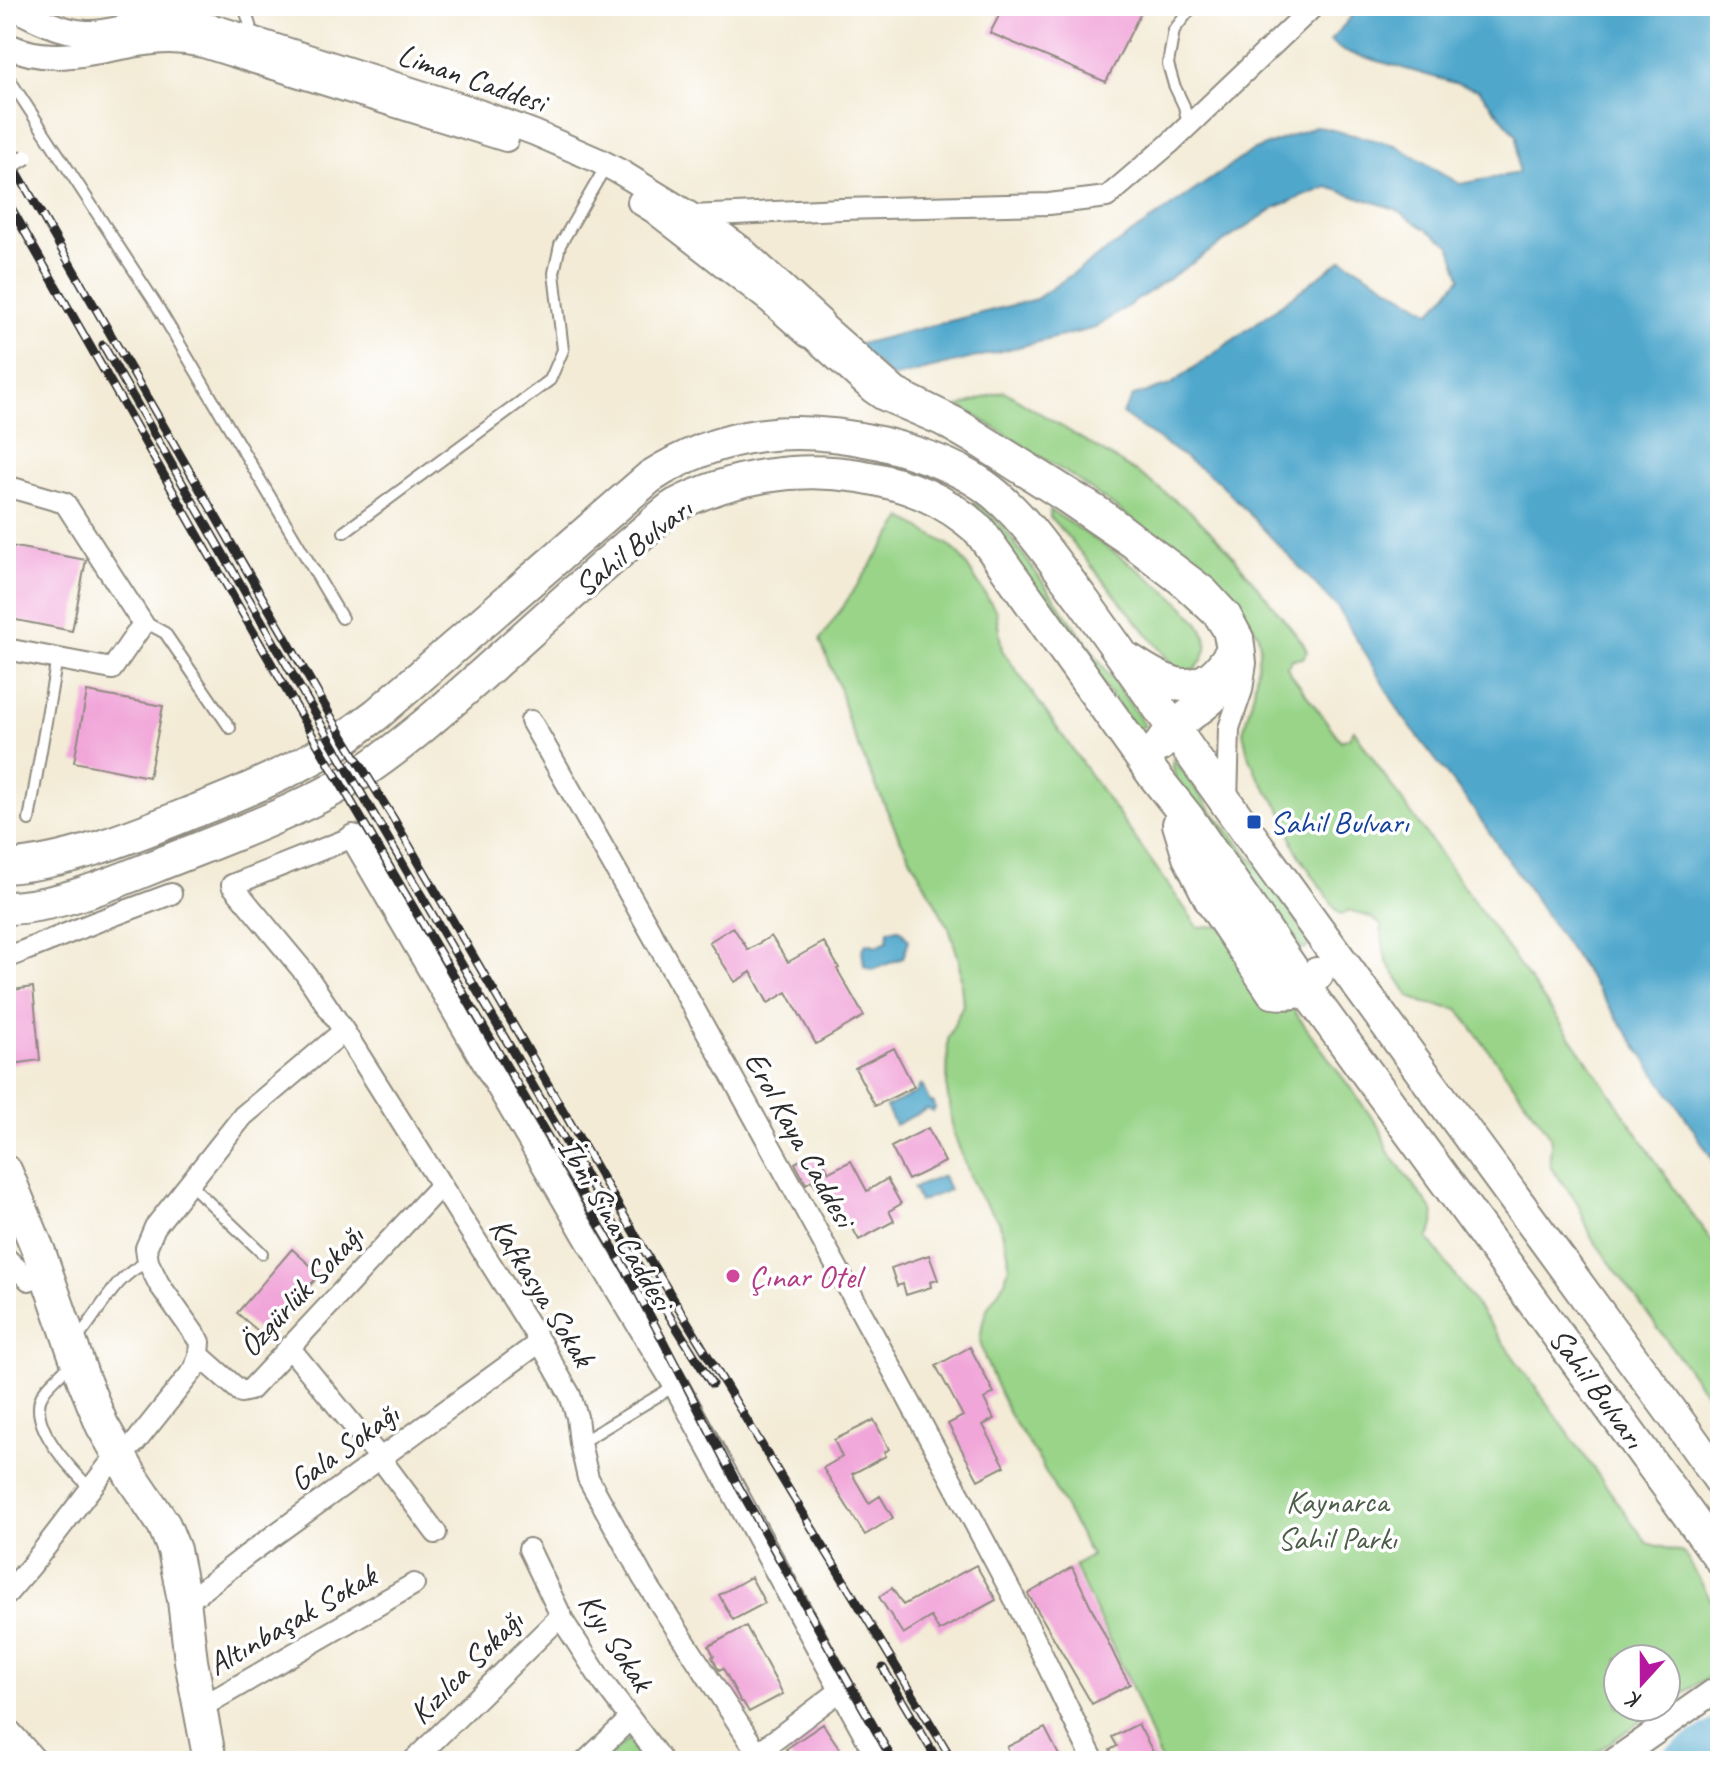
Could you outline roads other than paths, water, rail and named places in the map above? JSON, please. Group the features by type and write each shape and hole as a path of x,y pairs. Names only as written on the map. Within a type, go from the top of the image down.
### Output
{"main road":[{"name":"Sahil Bulvarı","path":"6,867 66,857 140,833 264,784 329,749 377,714 650,477 671,464 707,448 767,433 828,434 894,446 945,465 982,484 1015,513 1062,572 1335,953 1720,1480"},
{"name":"Sahil Bulvarı","path":"6,908 49,902 143,871 311,802 352,778 429,722 673,507 727,484 780,473 843,473 924,493 951,507 979,530 1169,794 1189,857 1211,900 1273,992 1292,994 1305,988 1720,1558"},
{"path":"1122,655 1158,678 1184,686 1208,680 1229,656"},
{"path":"1148,767 1173,728 1217,693 1226,675 1229,656"},
{"path":"1305,988 1335,953"},
{"path":"6,1172 39,1252 67,1358"},
{"path":"6,1218 29,1280 102,1425 106,1470 155,1539 162,1565 170,1655 190,1761"},
{"path":"106,1470 164,1525 174,1550 210,1761"}],"street":[{"name":"Liman Caddesi","path":"11,6 42,21 80,32 102,33 162,21 203,25 255,39 549,138 602,171 709,226 742,249 814,328"},
{"path":"691,216 1049,204 1107,197 1188,127 1306,8"},
{"name":"Liman Caddesi","path":"6,45 26,52 71,57 153,42 183,41 203,45 602,171 770,301 814,328"},
{"path":"6,169 26,157"},
{"path":"814,328 870,378 967,423 1104,510 1207,588 1230,613 1243,637 1246,663 1242,690 1229,728 1227,803"},
{"path":"870,378 881,399 941,425 972,443 1130,547 1177,583 1215,618 1223,631 1229,656"},
{"path":"6,486 65,503 143,624 112,669 6,649"},
{"name":"Erol Kaya Caddesi","path":"531,721 672,967 795,1191 1011,1591 1094,1761"},
{"name":"İbni Sina Caddesi","path":"232,885 353,837 676,1385 881,1761"},
{"name":"Kafkasya Sokak","path":"232,885 305,973 540,1342 570,1395 588,1478 643,1578 752,1756"},
{"path":"6,958 171,894"},
{"path":"10,1582 106,1470 135,1443 195,1368 200,1342 159,1284 148,1262 146,1248 155,1227 243,1116 344,1031"},
{"name":"Özgürlük Sokağı","path":"199,1355 241,1392 250,1390 441,1185"},
{"path":"6,1258 29,1280"},
{"name":"Gala Sokağı","path":"184,1604 540,1342"},
{"path":"289,1347 380,1458 436,1533"},
{"name":"Kıyı Sokak","path":"529,1549 561,1616 602,1681 662,1761"},
{"name":"Altınbaşak Sokak","path":"200,1708 414,1584"},
{"name":"Kızılca Sokağı","path":"413,1761 561,1616"},
{"path":"1614,1761 1720,1687"},
{"path":"752,1756 841,1690"},
{"path":"586,1761 630,1719"},
{"path":"6,1726 25,1757"}],"lane":[{"path":"244,6 262,63"},
{"path":"1188,127 1184,106 1168,64 1174,30 1193,6"},
{"path":"6,74 156,304 342,618"},
{"path":"344,532 550,380 563,350 554,273 560,245 602,171"},
{"path":"140,619 165,633 230,728"},
{"path":"29,820 57,658"},
{"path":"190,1184 262,1253"},
{"path":"106,1470 69,1467 45,1431 39,1415 40,1400 119,1282 148,1262"},
{"path":"580,1443 676,1385"}],"water":[{"path":"1361,6 1720,6 1720,1171 1469,803 1402,716 1338,608 1217,480 1122,414 1133,396 1170,385 1342,259 1431,312 1461,277 1450,245 1395,209 1328,187 1276,207 1095,328 892,378 856,345 1036,299 1252,151 1316,126 1395,145 1460,184 1518,173 1517,136 1479,90 1343,51 1330,41"},
{"path":"900,929 909,940 903,958 872,970 864,966 862,950 867,943 877,946 887,941 888,930"},
{"path":"922,1085 935,1109 927,1109 895,1125 886,1107 918,1092"},
{"path":"943,1176 949,1190 919,1202 913,1188"}],"waterway":[{"path":"1678,1761 1720,1734"}],"railway":[{"path":"6,153 333,720 654,1267 953,1761"},
{"path":"6,199 311,733 630,1277 735,1480 893,1761"},
{"path":"103,345 642,1272 712,1384"},
{"path":"883,1668 938,1761"}],"place":[{"name":"Sahil Bulvarı","path":"1254,822"},
{"name":"Çınar Otel","path":"733,1276"}],"park label":[{"name":"Kaynarca Sahil Parkı","path":"1337,1520"}]}
